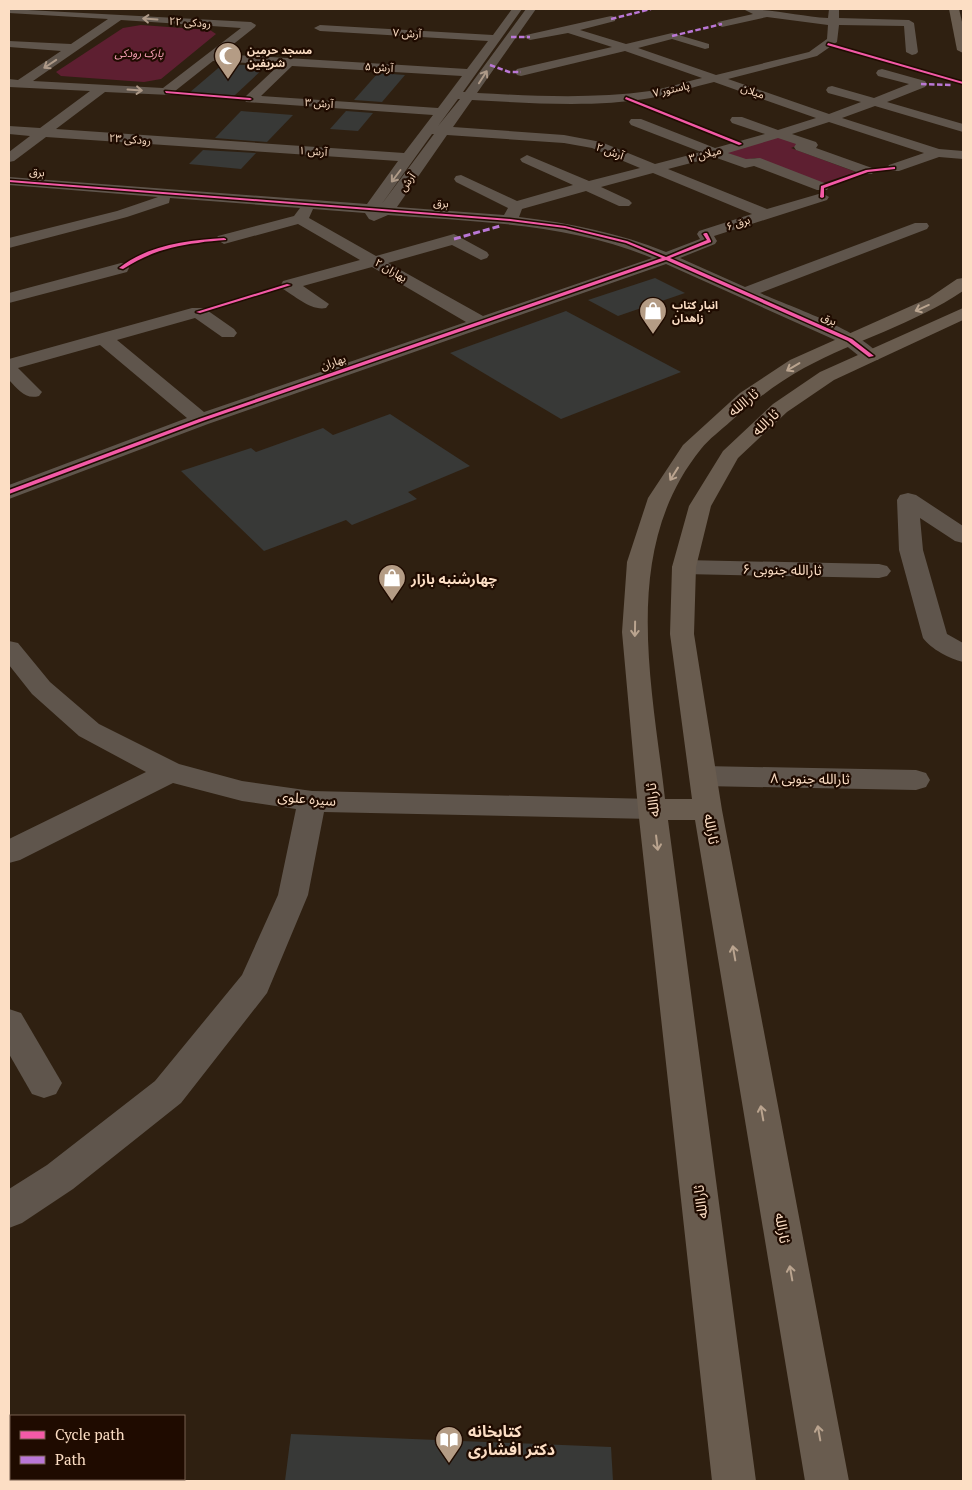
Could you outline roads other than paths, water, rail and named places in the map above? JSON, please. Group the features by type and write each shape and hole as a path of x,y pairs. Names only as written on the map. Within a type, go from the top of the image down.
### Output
{"main road":[{"path":"954,9 963,50"},
{"name":"ثاراالله","path":"734,1481 652,809 634,632 639,562 659,498 693,445 747,397 796,364 853,347 935,302 963,283"},
{"name":"ثارالله","path":"827,1481 708,810 682,634 684,567 700,506 730,455 780,408 827,376 853,347 963,313"},
{"path":"652,809 708,810"}],"street":[{"path":"195,22 213,9"},
{"name":"آرش","path":"377,212 409,158 456,95 468,73 517,9"},
{"path":"748,9 765,14 834,22 909,23 912,52"},
{"path":"746,31 722,24 786,9"},
{"name":"پاستور ۷","path":"456,95 565,100 613,99 652,94 813,54 833,40 834,9"},
{"name":"رودکی ۲۲","path":"9,10 251,26 211,57"},
{"name":"آرش","path":"377,212 445,131 523,21 535,13"},
{"path":"14,84 119,17"},
{"path":"530,36 568,30 611,19"},
{"name":"آرش ۷","path":"320,28 494,38"},
{"name":"میلان","path":"568,30 716,78 826,118 938,153"},
{"path":"538,79 521,72 672,36 705,46"},
{"path":"9,44 73,48"},
{"path":"14,84 166,92 211,57"},
{"name":"آرش ۵","path":"211,57 468,73"},
{"path":"575,59 597,67"},
{"name":"آرش ۳","path":"289,62 250,99 442,112"},
{"name":"میلان ۳","path":"513,213 586,186 713,152 876,103 921,84 882,72"},
{"path":"9,158 104,88"},
{"path":"832,90 963,128"},
{"path":"737,120 811,145 801,147 868,171"},
{"path":"636,122 713,152"},
{"name":"رودکی ۲۳","path":"9,130 216,144"},
{"name":"آرش ۲","path":"430,130 564,139 596,145 765,214"},
{"name":"آرش ۱","path":"216,144 409,158"},
{"name":"برق ۶","path":"660,260 709,241 705,234 822,192 755,161 746,164 713,152"},
{"path":"894,168 938,153 963,155"},
{"path":"527,159 624,203"},
{"path":"461,180 513,213"},
{"name":"برق","path":"9,181 377,212 559,233 660,260 746,293 853,347"},
{"name":"برق","path":"9,187 164,200 303,215 377,212 513,213 597,233 853,347"},
{"path":"9,243 76,226 164,200"},
{"path":"60,215 76,226"},
{"path":"224,238 303,215"},
{"name":"بهاران ۲","path":"303,215 375,261 481,323"},
{"path":"746,293 921,226"},
{"path":"320,304 289,285 454,239 481,255"},
{"name":"بهاران","path":"9,492 201,420 660,260"},
{"path":"9,298 121,268"},
{"path":"9,365 198,312 228,333"},
{"path":"102,338 201,420"},
{"path":"9,370 32,392"},
{"path":"963,536 908,500 911,550 936,638 963,654"},
{"name":"ثارالله جنوبی ۶","path":"684,567 879,571"},
{"name":"سیره علوی","path":"9,649 41,688 90,730 170,772 242,791 312,801 652,809"},
{"path":"9,852 170,772"},
{"name":"ثارالله جنوبی ۸","path":"703,776 916,780"},
{"path":"9,1210 60,1177 168,1092 255,983 293,895 312,801"},
{"path":"9,1022 44,1083"}],"place":[{"name":"مسجد حرمین شریفین","path":"228,80"},
{"name":"انبار کتاب زاهدان","path":"653,335"},
{"name":"چهارشنبه بازار","path":"392,602"},
{"name":"کتابخانه دکتر افشاری","path":"449,1464"}],"park label":[{"name":"پارک رودکی","path":"139,53"}]}
